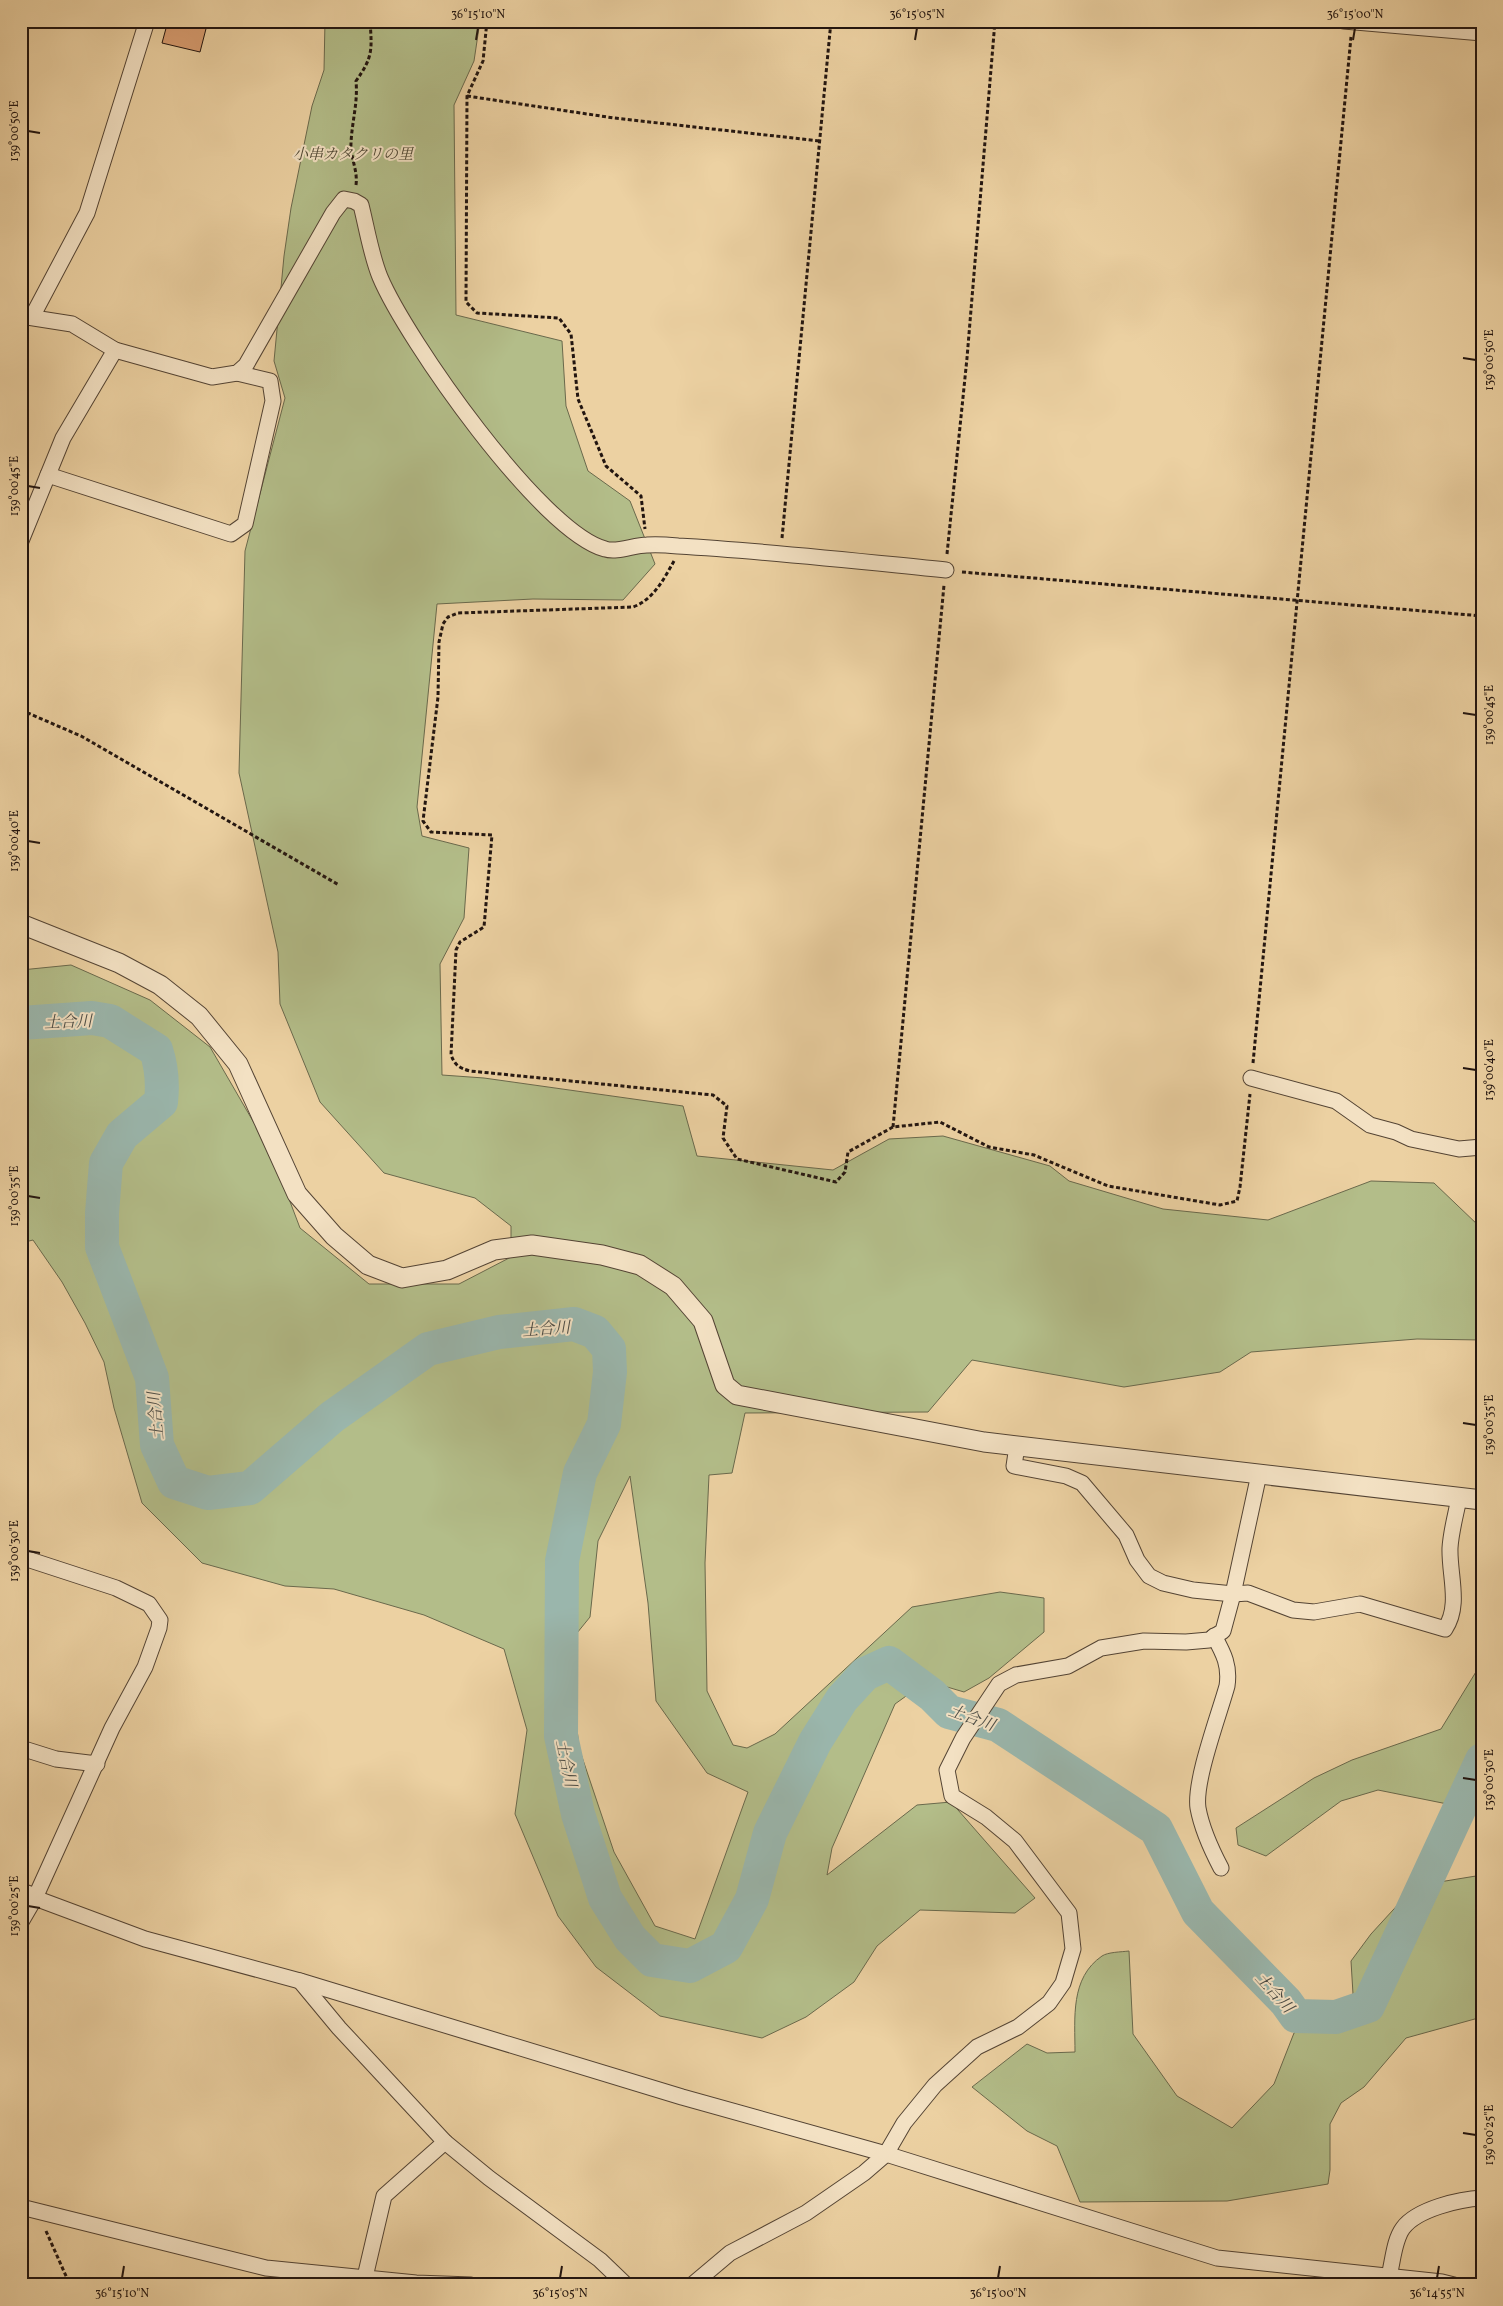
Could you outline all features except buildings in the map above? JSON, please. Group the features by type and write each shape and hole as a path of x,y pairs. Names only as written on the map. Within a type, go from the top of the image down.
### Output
{"street":[{"path":"48,475 231,534 245,524 273,401 270,381 237,373 212,377 115,350 72,324 27,316 87,213 147,21"},
{"path":"1348,22 1482,34"},
{"path":"237,373 246,365 333,213 344,199 354,201 361,205 380,276 404,324 477,427 529,493 583,540 606,550 647,545 677,546 780,553 946,570"},
{"path":"21,542 63,438 115,350"},
{"path":"21,924 119,963 160,985 199,1016 238,1064 297,1194 334,1236 368,1265 402,1278 447,1270 494,1250 532,1245 602,1255 640,1265 673,1286 702,1322 725,1385 737,1395 984,1442 1482,1500"},
{"path":"1251,1078 1336,1101 1370,1125 1396,1132 1412,1139 1459,1149 1482,1147"},
{"path":"1017,1446 1014,1466 1066,1476 1082,1483 1126,1535 1137,1560 1149,1576 1163,1583 1193,1590 1233,1594 1248,1593 1293,1610 1314,1612 1360,1604 1445,1629 1451,1620 1453,1594 1450,1548 1459,1498"},
{"path":"692,2285 730,2253 806,2213 864,2173 886,2154 904,2123 935,2085 977,2046 1018,2027 1049,2003 1064,1983 1073,1949 1069,1913 1015,1842 986,1818 952,1796 947,1770 963,1738 1000,1684 1016,1675 1068,1666 1101,1648 1144,1641 1186,1642 1209,1640 1223,1631 1259,1474"},
{"path":"21,1557 116,1588 149,1604 160,1620 145,1667 112,1728 97,1764 28,1896 21,1922"},
{"path":"1214,1636 1226,1658 1229,1674 1200,1779 1198,1806 1206,1841 1222,1868"},
{"path":"21,1748 56,1759 97,1764"},
{"path":"28,1896 145,1939 300,1981 682,2097 886,2154 1217,2258 1389,2276 1454,2285"},
{"path":"300,1981 340,2028 445,2142 489,2178 600,2260 626,2285"},
{"path":"365,2277 384,2196 445,2142"},
{"path":"1389,2276 1396,2245 1403,2227 1420,2214 1463,2199 1482,2198"},
{"path":"21,2207 42,2214 266,2268 416,2283 471,2285"}],"path":[{"path":"354,201 358,174 351,145 357,102 356,81 369,63 372,44 370,21"},
{"path":"487,21 483,61 467,96 466,302 477,313 559,318 563,323 571,334 578,399 606,466 641,496 647,545"},
{"path":"780,553 831,21"},
{"path":"893,1127 967,358 995,21"},
{"path":"677,546 674,562 653,594 644,603 638,605 458,613 448,617 442,624 439,642 438,697 423,821 431,832 492,835 484,927 460,942 456,950 451,1055 454,1064 460,1069 470,1071 713,1095 727,1106 723,1138 738,1159 836,1182 845,1172 848,1152 893,1127 940,1122 988,1148 1034,1155 1108,1186 1220,1205 1237,1201 1251,1078 1297,599 1348,22"},
{"path":"467,96 614,118 820,141"},
{"path":"946,570 1482,616"},
{"path":"21,710 81,736 339,885"},
{"path":"42,2214 48,2237 70,2285"}],"green space":[{"name":"小串カタクリの里","path":"325,21 480,21 474,61 454,105 456,315 562,341 566,406 588,471 630,501 655,564 623,600 533,599 437,604 417,807 422,836 469,848 464,918 440,964 442,1075 484,1078 683,1106 697,1156 833,1170 889,1139 943,1136 1050,1166 1069,1181 1163,1209 1268,1220 1371,1181 1434,1183 1479,1226 1482,1226 1482,1340 1417,1339 1251,1352 1220,1372 1124,1387 972,1360 928,1412 745,1413 732,1473 709,1475 705,1563 707,1691 733,1745 747,1748 775,1734 912,1607 1000,1592 1044,1598 1044,1632 989,1678 964,1692 927,1681 895,1704 832,1848 827,1875 917,1805 951,1802 1035,1898 1015,1913 920,1910 877,1946 854,1982 806,2017 762,2038 660,2016 596,1967 558,1916 515,1814 527,1730 504,1649 424,1615 334,1589 285,1586 202,1563 142,1503 114,1408 104,1362 62,1282 33,1240 21,1243 21,970 71,965 150,1000 210,1047 272,1154 300,1228 369,1284 459,1284 511,1257 511,1226 475,1198 384,1173 320,1102 280,1004 278,952 239,773 245,551 285,398 274,361 284,256 291,208 312,106 324,70","holes":["630,1476 648,1603 656,1701 707,1773 748,1792 695,1939 655,1926 614,1852 579,1748 572,1680 577,1633 590,1617 598,1541"]},
{"path":"1482,1662 1482,1811 1378,1790 1341,1801 1266,1856 1238,1845 1236,1828 1314,1778 1352,1760 1441,1729"},
{"path":"1482,1875 1482,2017 1406,2038 1364,2087 1341,2103 1330,2124 1330,2170 1328,2184 1227,2201 1080,2202 1057,2146 1027,2131 972,2087 1027,2044 1047,2053 1075,2052 1076,2000 1084,1976 1102,1956 1129,1951 1133,2034 1177,2096 1232,2128 1274,2084 1294,2033 1353,1994 1351,1961 1371,1934 1415,1886"}],"waterway":[{"name":"土合川","path":"21,1023 92,1018 110,1021 156,1050 162,1076 161,1102 122,1135 106,1163 102,1213 102,1247 152,1378 157,1445 174,1482 208,1493 250,1488 332,1417 428,1349 499,1332 574,1324 595,1332 609,1349 610,1372 604,1424 580,1473 562,1561 561,1736 578,1814 605,1898 630,1938 652,1960 690,1966 726,1947 752,1899 770,1833 815,1742 842,1699 865,1674 889,1663 932,1695 949,1712 998,1725 1156,1829 1198,1912 1286,2002 1296,2016 1336,2017 1368,2006 1482,1760"}]}
